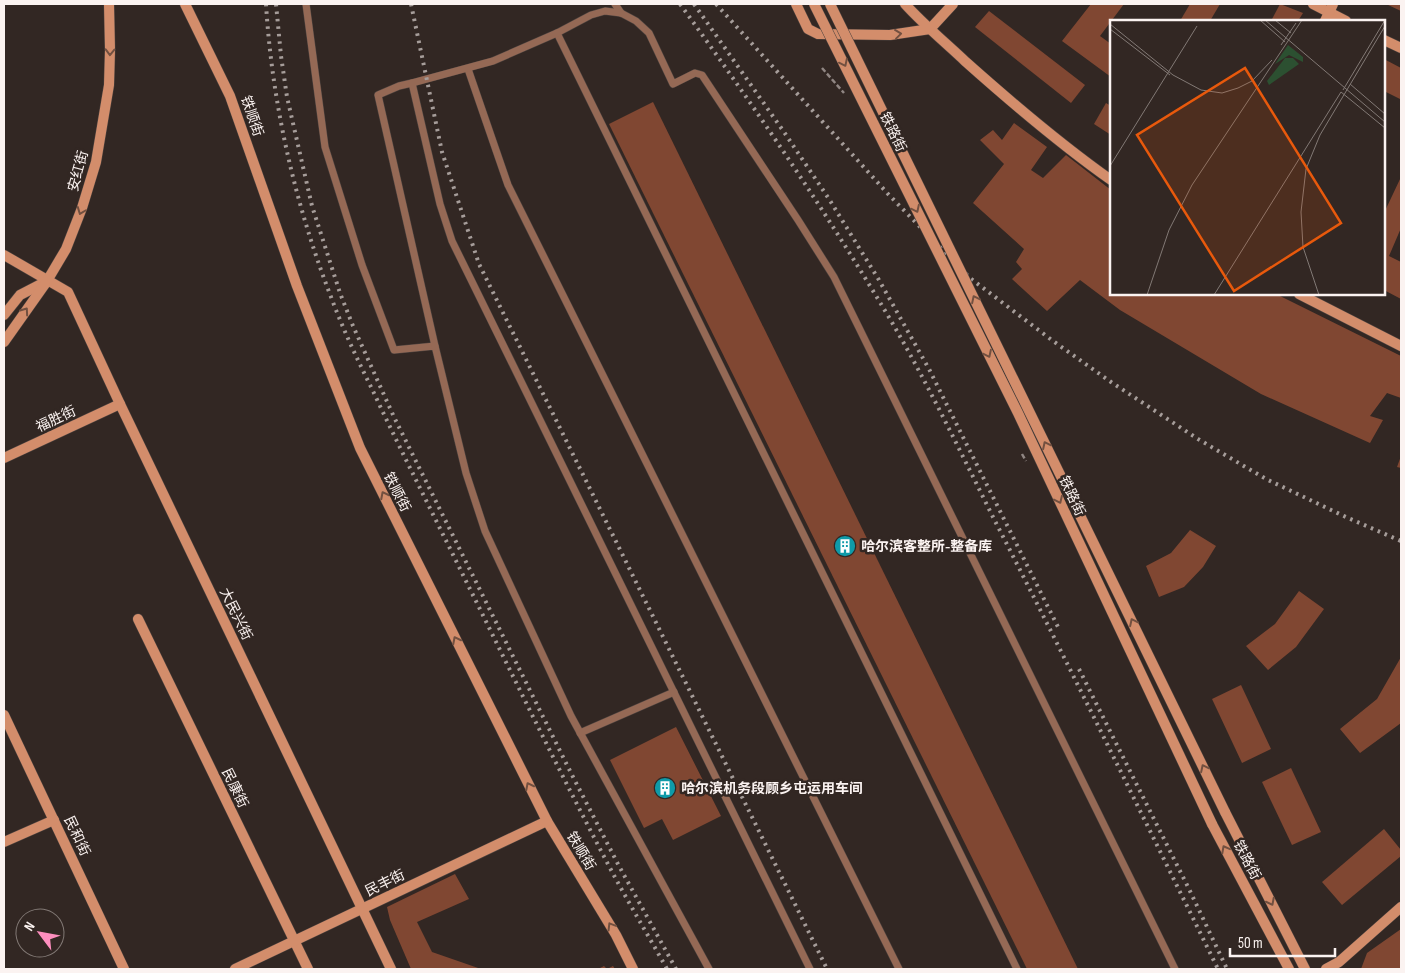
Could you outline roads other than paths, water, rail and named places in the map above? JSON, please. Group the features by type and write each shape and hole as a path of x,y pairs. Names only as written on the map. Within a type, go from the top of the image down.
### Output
{"main road":[{"name":"安红街","path":"4,342 47,281 69,240 82,208 96,162 109,85 109,4"},
{"name":"铁顺街","path":"185,4 230,96 296,286 360,448 546,821 616,936 633,969"},
{"path":"796,4 808,29 818,34 890,35 930,29 953,4"},
{"name":"铁路街","path":"814,4 1018,413 1212,824 1289,969"},
{"name":"铁路街","path":"830,4 1225,812 1305,969"},
{"path":"906,4 930,29 985,79 1053,136 1110,179"},
{"path":"1314,4 1344,20"},
{"path":"1385,40 1401,48"},
{"name":"大民兴街","path":"4,255 68,292 391,969"},
{"path":"4,315 20,295 47,281"},
{"path":"1301,295 1401,346"},
{"name":"福胜街","path":"4,458 120,404"},
{"name":"民康街","path":"138,619 308,969"},
{"name":"民和街","path":"4,715 124,969"},
{"path":"4,842 54,820"},
{"name":"民丰街","path":"235,969 546,821"},
{"path":"1326,969 1340,966 1401,907"}],"lane":[{"path":"306,4 325,147 362,264 394,350 436,346"},
{"path":"615,4 621,13"},
{"path":"709,969 571,716 485,531 466,473 378,95 399,86 493,61 557,33 591,15 606,11 621,13 636,20 649,33 673,84 695,73 702,75 834,277 1175,969"},
{"path":"557,33 1018,969"},
{"path":"468,69 508,185 898,969"},
{"path":"412,83 440,204 452,242 810,969"},
{"path":"580,733 674,692"}],"railway":[{"path":"266,4 274,78 287,153 306,226 340,321 406,461 555,760 610,868 667,969"},
{"path":"276,4 287,97 312,206 340,293 353,326 394,417 572,775 619,866 676,969"},
{"path":"411,4 442,152 479,264 827,969"},
{"path":"680,4 815,198 918,368 1052,632 1218,969"},
{"path":"694,4 829,199 879,280 929,369 1059,629"},
{"path":"716,4 889,195 970,278 1111,382 1198,439 1266,479 1401,541"},
{"path":"1079,669 1227,969"}],"place":[{"name":"哈尔滨客整所-整备库","path":"845,546"},
{"name":"哈尔滨机务段顾乡屯运用车间","path":"665,788"}]}
